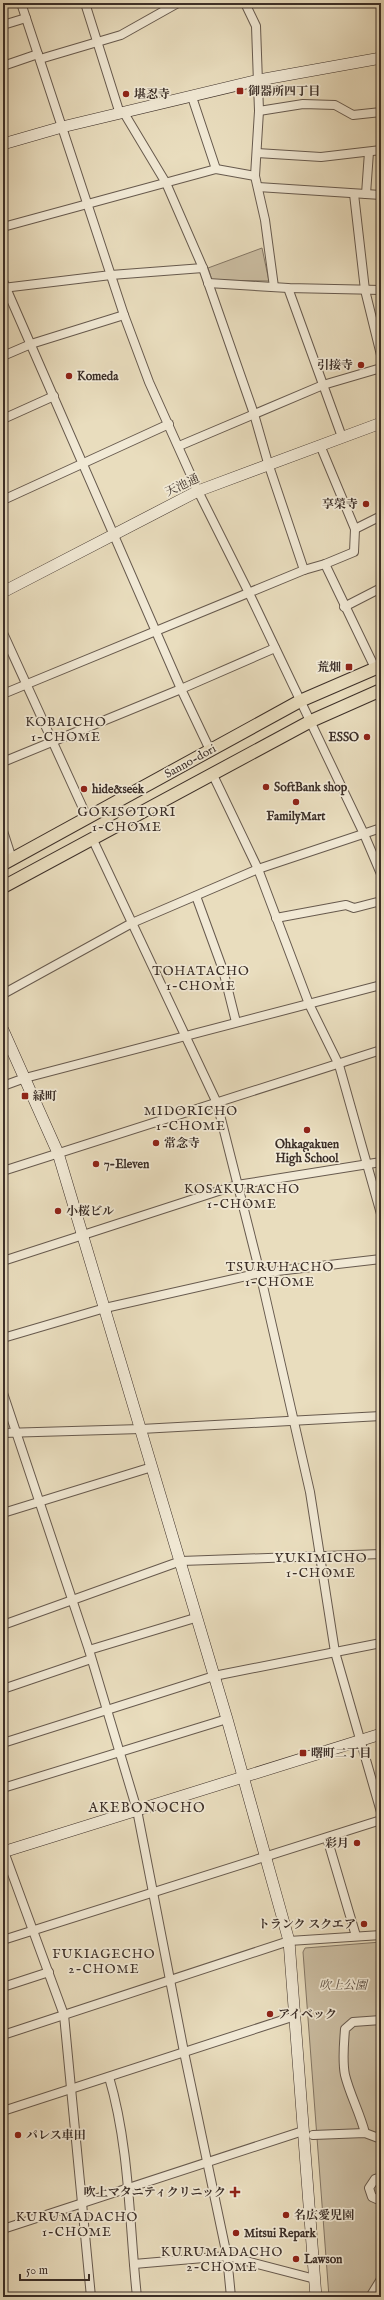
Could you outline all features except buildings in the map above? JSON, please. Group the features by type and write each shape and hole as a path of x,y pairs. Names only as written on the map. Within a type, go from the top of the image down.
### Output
{"main road":[{"name":"Sanno-dori","path":"7,861 300,701 378,667"},
{"name":"Sanno-dori","path":"3,887 311,721 381,690"}],"street":[{"path":"23,3 26,18 124,315 149,382 198,491 250,593 364,834 381,874"},
{"path":"85,3 97,43 122,114 166,183 203,268 254,414 268,463 304,570"},
{"path":"3,66 97,43 121,35 176,3"},
{"path":"245,3 256,26 259,112 255,176 274,287"},
{"path":"3,25 26,18"},
{"path":"3,144 62,127 122,114 259,80 381,58"},
{"path":"192,97 216,169"},
{"path":"259,112 303,104 335,105 353,115 381,112"},
{"path":"257,153 321,157 381,150"},
{"path":"366,194 369,152"},
{"path":"3,227 216,169 255,176"},
{"path":"258,187 381,195"},
{"path":"354,194 365,290 381,355"},
{"path":"203,268 4,285 114,532 181,689 210,750"},
{"path":"208,283 288,288 381,290"},
{"path":"288,288 342,437"},
{"path":"3,356 31,344 124,315"},
{"path":"179,446 323,385 381,368"},
{"path":"3,419 54,396"},
{"name":"天池通","path":"3,592 114,532 198,491 268,463 381,423"},
{"path":"3,500 169,424"},
{"path":"3,694 304,570 325,564 354,552 355,529 320,445"},
{"path":"355,529 381,516"},
{"path":"325,564 344,607 378,667"},
{"path":"344,607 381,588"},
{"path":"3,633 52,742 88,817"},
{"path":"3,762 181,689 275,648"},
{"path":"212,773 258,869 309,1004 339,1065 381,1214"},
{"path":"3,994 132,923 258,869 381,828"},
{"path":"3,831 7,861"},
{"path":"92,838 217,1104 260,1273 310,1492 318,1557 335,1652 381,1812"},
{"path":"196,896 223,970 236,1022"},
{"path":"276,918 346,905 354,908 381,901"},
{"path":"3,1086 24,1078 381,985"},
{"path":"3,1030 58,1153 181,1561 195,1618 227,1719 289,1941 295,2016 308,2133 316,2297"},
{"path":"3,1171 339,1065 381,1050"},
{"path":"3,1261 238,1185 381,1162"},
{"path":"3,1338 105,1308 260,1273 381,1259"},
{"path":"3,1393 41,1500 92,1659 137,1810 184,2052 228,2256 231,2297"},
{"path":"3,1433 141,1429 381,1416"},
{"path":"3,1513 41,1500 152,1467"},
{"path":"3,1625 181,1561 381,1554"},
{"path":"89,1650 195,1618"},
{"path":"3,1743 106,1709 214,1676 381,1643"},
{"path":"3,1689 92,1659"},
{"path":"3,1788 227,1719"},
{"path":"91,2297 64,2014 3,1851 243,1778 381,1734"},
{"path":"3,1940 381,1820"},
{"path":"327,1838 356,1936"},
{"path":"3,2035 289,1941 381,1934"},
{"path":"3,1987 49,1972"},
{"path":"3,2111 295,2016"},
{"path":"365,2133 361,2114 345,2075 345,2029 353,2022 381,2020"},
{"path":"109,2077 118,2107 128,2188 137,2297"},
{"path":"3,2229 207,2162 308,2133 365,2133 381,2139"},
{"path":"381,2178 376,2179 369,2188 372,2197 381,2201"},
{"path":"134,2264 228,2256 315,2279"},
{"path":"370,2297 381,2279"}],"green space":[{"path":"262,248 269,281 212,280 208,268"},
{"name":"吹上公園","path":"381,1942 381,2297 329,2297 303,1952 305,1948"}],"place":[{"name":"御器所四丁目","path":"240,91"},
{"name":"堪忍寺","path":"126,94"},
{"name":"引接寺","path":"361,365"},
{"name":"Komeda","path":"69,376"},
{"name":"享榮寺","path":"366,504"},
{"name":"荒畑","path":"349,667"},
{"name":"ESSO","path":"367,737"},
{"name":"SoftBank shop","path":"266,787"},
{"name":"hide&seek","path":"84,789"},
{"name":"FamilyMart","path":"296,802"},
{"name":"緑町","path":"25,1096"},
{"name":"Ohkagakuen High School","path":"307,1130"},
{"name":"常念寺","path":"156,1143"},
{"name":"7-Eleven","path":"96,1164"},
{"name":"小桜ビル","path":"58,1211"},
{"name":"曙町二丁目","path":"303,1753"},
{"name":"彩月","path":"357,1843"},
{"name":"トランク スクエア","path":"364,1924"},
{"name":"アイベック","path":"270,2014"},
{"name":"パレス車田","path":"18,2135"},
{"name":"吹上マタニティクリニック","path":"235,2192"},
{"name":"名広愛児園","path":"286,2215"},
{"name":"Mitsui Repark","path":"236,2233"},
{"name":"Lawson","path":"296,2259"}],"district":[{"name":"KOBAICHO 1-CHOME","path":"66,728"},
{"name":"GOKISOTORI 1-CHOME","path":"127,818"},
{"name":"TOHATACHO 1-CHOME","path":"201,978"},
{"name":"MIDORICHO 1-CHOME","path":"191,1118"},
{"name":"KOSAKURACHO 1-CHOME","path":"242,1196"},
{"name":"TSURUHACHO 1-CHOME","path":"280,1274"},
{"name":"YUKIMICHO 1-CHOME","path":"321,1564"},
{"name":"AKEBONOCHO","path":"147,1807"},
{"name":"FUKIAGECHO 2-CHOME","path":"104,1960"},
{"name":"KURUMADACHO 1-CHOME","path":"77,2224"},
{"name":"KURUMADACHO 2-CHOME","path":"222,2258"}]}
